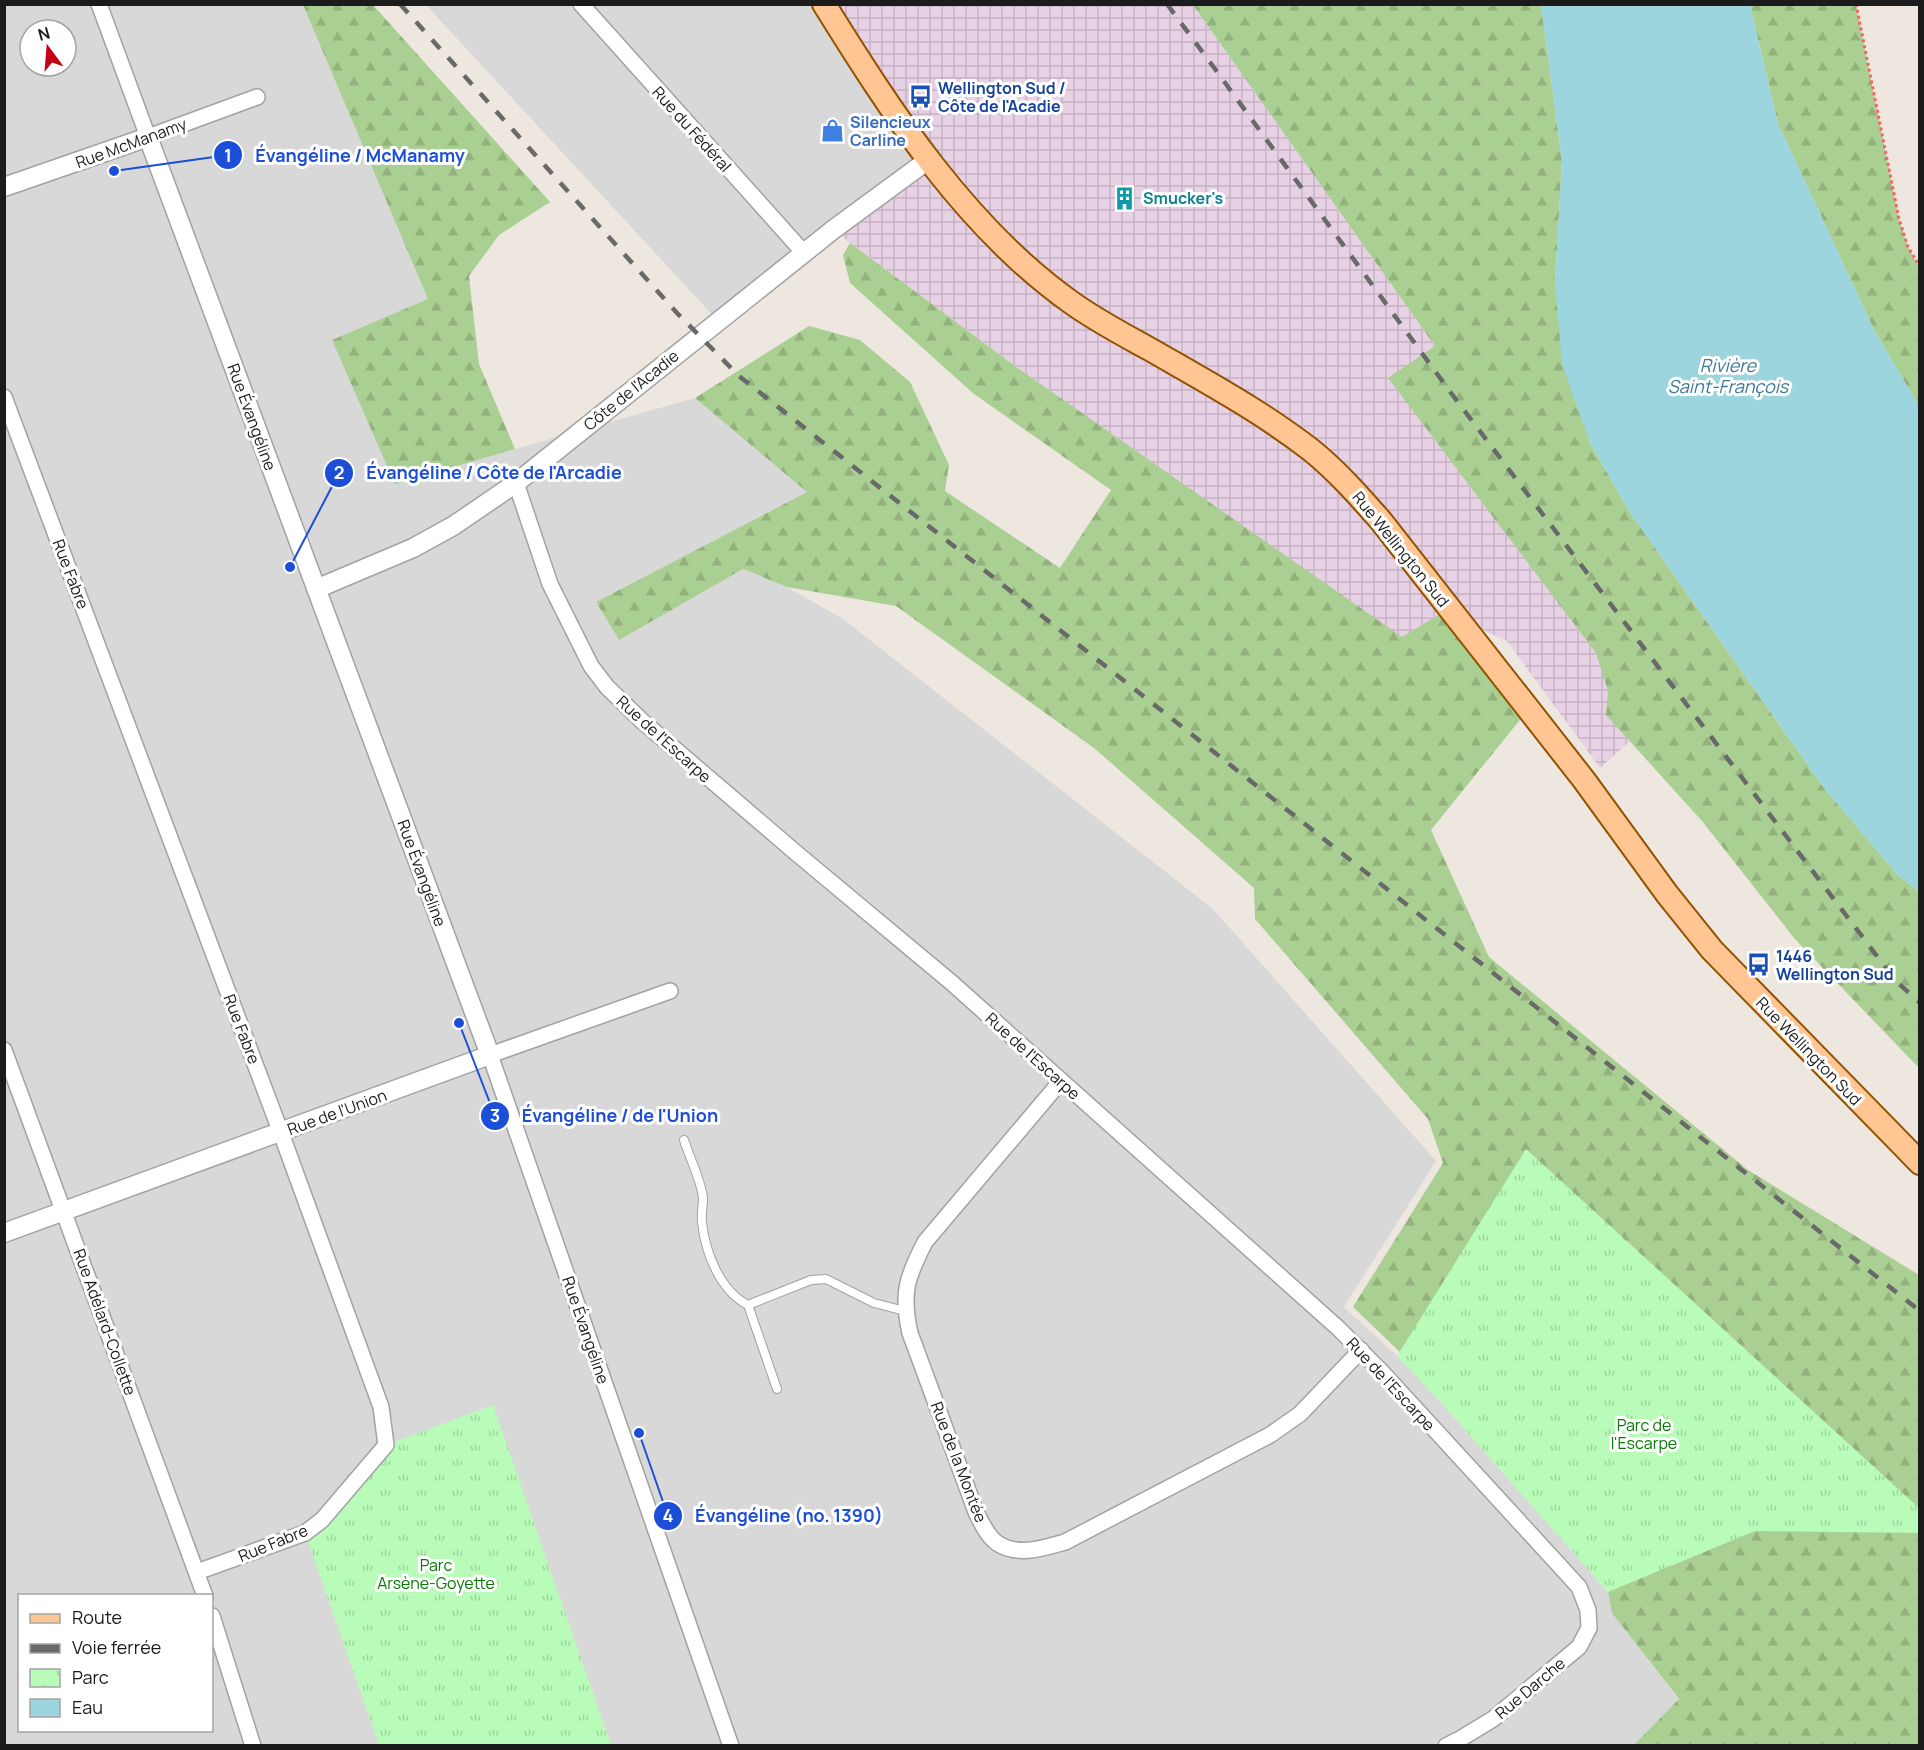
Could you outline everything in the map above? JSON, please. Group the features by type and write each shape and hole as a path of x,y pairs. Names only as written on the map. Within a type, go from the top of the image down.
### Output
{"main road":[{"name":"Rue Wellington Sud","path":"824,4 895,115 928,160 983,223 1049,286 1123,335 1216,387 1273,423 1312,451 1353,489 1381,521 1569,761 1667,894 1712,950 1920,1163"}],"street":[{"name":"Rue Évangéline","path":"99,4 490,1055 731,1746"},
{"name":"Rue du Fédéral","path":"581,4 804,253"},
{"name":"Rue McManamy","path":"4,188 257,97"},
{"name":"Côte de l'Acadie","path":"316,589 413,548 453,526 516,483 804,253 928,160"},
{"name":"Rue Fabre","path":"4,397 281,1133 381,1407 386,1445 322,1520 305,1533 197,1572"},
{"name":"Rue de l'Escarpe","path":"516,483 550,584 591,666 607,687 642,721 952,984 1361,1350 1579,1587 1588,1610"},
{"name":"Rue de l'Union","path":"4,1233 670,991"},
{"name":"Rue Adélard-Collette","path":"4,1050 204,1594"},
{"name":"Rue de la Montée","path":"1061,1081 925,1242 906,1285 905,1311 910,1333 976,1512 984,1528 996,1543 1017,1550 1037,1550 1065,1542 1270,1435 1300,1414 1361,1350"},
{"name":"Rue Darche","path":"1446,1746 1493,1719 1579,1647 1589,1628 1588,1610"},
{"path":"213,1620 253,1746"}],"lane":[{"path":"684,1140 703,1197 702,1221 711,1259 727,1289 738,1300 748,1305 777,1389"},
{"path":"748,1305 811,1280 826,1280 874,1303 905,1311"}],"path":[{"path":"1856,4 1899,219 1908,246 1920,267"}],"shaded area":[{"path":"5,5 303,5 428,299 395,483 695,398 807,492 596,602 619,639 743,569 787,587 843,619 1213,909 1436,1161 1344,1307 1407,1365 1608,1592 1612,1613 1679,1700 1634,1746 5,1746"},
{"path":"426,5 824,5 928,160 719,322"},
{"path":"824,5 1193,5 1682,694 1600,768 1507,641 1443,612 1402,638 1015,366 850,243 834,229 928,160"}],"green space":[{"path":"303,5 373,5 550,202 499,235 469,276 479,364 515,449 395,484 332,340 428,299"},
{"path":"1193,5 1541,5 1562,161 1555,284 1590,443 1631,514 1824,788 1897,874 1919,892 1919,1068 1795,939 1702,821 1606,715 1608,691 1596,653 1388,378 1435,346"},
{"path":"1750,5 1856,5 1899,219 1908,247 1919,267 1919,406 1875,332 1778,124"},
{"path":"850,243 1015,366 1402,637 1443,612 1523,716 1431,830 1489,957 1748,1170 1919,1275 1919,1745 1634,1745 1679,1699 1612,1613 1608,1592 1656,1527 1430,1381 1353,1307 1443,1163 1428,1119 1255,919 1254,888 1094,748 896,606 787,587 743,569 619,640 596,602 807,492 695,398 809,326 860,340 910,382 949,465 945,491 1060,568 1111,490 974,394 850,283 843,255"},
{"name":"Parc de l'Escarpe","path":"1526,1149 1919,1508 1919,1533 1755,1531 1608,1592 1438,1399 1397,1356"},
{"name":"Parc Arsène-Goyette","path":"493,1405 611,1745 379,1745 305,1533 386,1445"}],"water":[{"name":"Rivière Saint-François","path":"1541,5 1750,5 1778,124 1875,332 1919,406 1919,892 1897,874 1824,788 1631,514 1590,443 1562,364 1555,284 1562,161"}],"railway":[{"path":"400,4 677,313 739,376 1920,1311"},
{"path":"1167,4 1451,393 1895,980 1920,1003"}],"place":[{"name":"Wellington Sud / Côte de l'Acadie","path":"920,97"},
{"name":"Silencieux Carline","path":"832,131"},
{"name":"Évangéline / McManamy","path":"114,171"},
{"name":"Smucker's","path":"1125,198"},
{"name":"Évangéline / Côte de l'Arcadie","path":"290,567"},
{"name":"1446 Wellington Sud","path":"1758,965"},
{"name":"Évangéline / de l'Union","path":"459,1023"},
{"name":"Évangéline (no. 1390)","path":"639,1433"}]}
